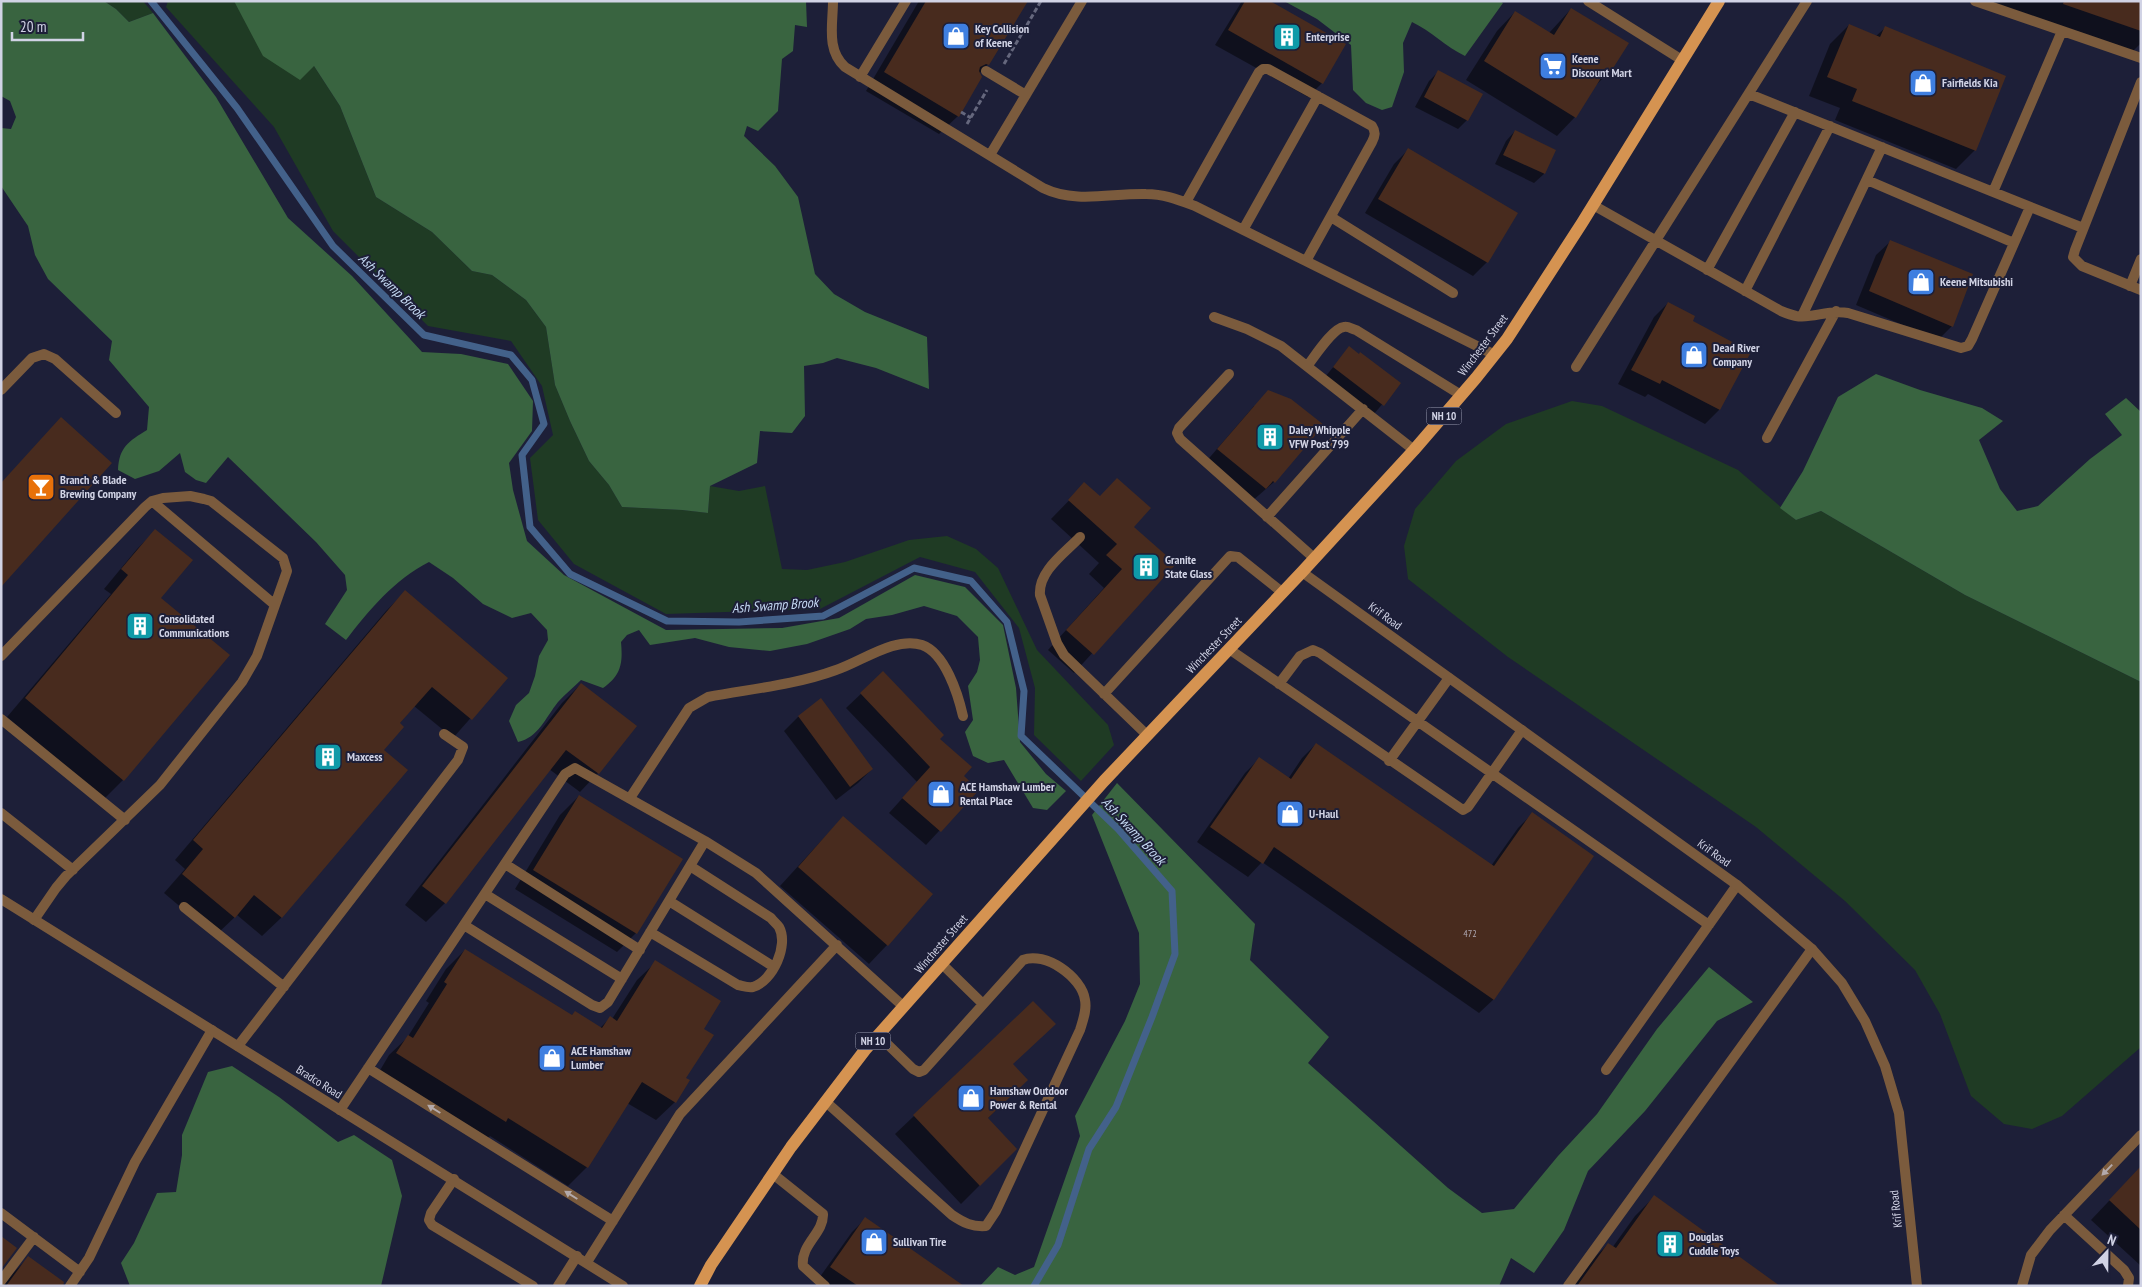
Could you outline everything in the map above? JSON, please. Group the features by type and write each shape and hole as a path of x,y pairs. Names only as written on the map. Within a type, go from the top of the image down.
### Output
{"main road":[{"name":"Winchester Street","path":"700,1286 711,1265 773,1174 878,1035 1104,780 1302,572 1414,450 1495,355 1594,205 1718,1"}],"street":[{"path":"833,1 832,47 834,55 845,67 1055,194 1083,197 1160,194 1186,202 1495,355"},
{"path":"860,77 906,1"},
{"path":"990,156 1082,1"},
{"path":"1588,1 1682,60"},
{"path":"1576,366 1807,1"},
{"path":"1975,1 2141,58"},
{"path":"1993,192 2062,31"},
{"path":"1186,202 1259,72 1263,69 1268,69 1372,126 1375,130 1372,142 1306,261"},
{"path":"986,71 1026,95"},
{"path":"2141,82 2074,250 2073,257 2076,262 2141,290"},
{"path":"1749,94 2083,228"},
{"path":"1243,230 1318,96"},
{"path":"1707,270 1795,112"},
{"path":"1745,291 1830,126"},
{"path":"1802,316 1882,147"},
{"path":"1867,180 2014,242"},
{"path":"1594,205 1781,311 1802,316 1836,311 1848,313 1961,348 1968,346 1972,339 2030,207"},
{"path":"1331,217 1452,293"},
{"path":"2130,286 2141,259"},
{"path":"1767,438 1836,311"},
{"path":"1214,317 1247,329 1281,346 1308,365 1414,450"},
{"path":"1308,365 1334,333 1346,326 1356,330 1461,396"},
{"path":"1,390 32,358 44,354 55,359 116,413"},
{"path":"1229,374 1182,424 1177,433 1180,439 1314,558"},
{"path":"1267,517 1363,409"},
{"path":"1,656 152,501 163,498 190,496 211,502 283,558 288,571 257,656 242,682 160,784 56,888 34,920"},
{"path":"152,501 275,605"},
{"path":"1080,537 1046,573 1039,587 1040,595 1057,643 1064,655 1147,735"},
{"path":"1104,694 1230,556 1238,557 1282,593"},
{"name":"Krif Road","path":"1302,572 1737,885 1812,949 1842,983 1865,1021 1888,1075 1899,1113 1917,1286"},
{"path":"630,798 689,708 708,697 819,676 898,644 923,646 934,653 953,684 963,716"},
{"path":"1229,649 1389,761 1463,810 1468,807 1522,730"},
{"path":"1279,684 1300,656 1314,650 1709,925"},
{"path":"1389,761 1449,678"},
{"path":"1,719 125,820"},
{"path":"238,1046 458,760 463,747 444,734"},
{"path":"340,1110 504,864 566,774 575,768 705,841 756,873 904,1007"},
{"path":"1,813 73,870"},
{"path":"464,925 592,1005 600,1008 608,1002 705,841"},
{"path":"504,864 640,950"},
{"path":"650,932 746,987 753,987 760,983 774,967 780,957 782,947 782,936 779,926 771,918 690,866"},
{"path":"1606,1070 1737,885"},
{"path":"485,894 622,979"},
{"name":"Bradco Road","path":"1,900 454,1179 623,1286"},
{"path":"669,901 774,967"},
{"path":"184,908 284,986"},
{"path":"587,1262 680,1114 837,945"},
{"path":"1568,1286 1812,949"},
{"path":"826,1102 952,1215 975,1227 986,1226 996,1211 1059,1080 1080,1030 1086,1009 1085,998 1080,986 1051,962 1040,957 1030,957 1023,960 924,1070 919,1072 913,1069 878,1035"},
{"path":"942,964 983,1004"},
{"path":"70,1286 97,1244 143,1147 212,1030"},
{"path":"368,1068 613,1221"},
{"path":"2022,1286 2032,1255 2050,1230 2141,1135"},
{"path":"773,1174 822,1214 821,1223 803,1252 802,1266 825,1286"},
{"path":"454,1179 431,1213 429,1220 432,1225 533,1286"},
{"path":"1,1213 80,1272"},
{"path":"2064,1215 2124,1270 2129,1278 2128,1286"},
{"path":"1,1281 34,1237"},
{"path":"558,1286 577,1256"}],"path":[{"path":"962,112 971,118"}],"green space":[{"path":"1,1 104,1 116,9 129,22 153,13 216,97 288,218 352,276 422,352 461,354 508,364 533,401 532,431 509,463 513,490 527,541 564,575 666,630 782,628 839,618 915,575 965,587 1003,625 1016,688 1020,742 1046,774 1066,791 1047,810 1033,808 1004,760 988,763 973,756 965,732 973,720 968,686 977,672 980,660 978,637 957,616 924,606 892,615 866,619 850,629 807,644 770,651 729,647 695,638 650,645 639,630 627,635 621,642 622,657 620,668 609,683 603,688 581,680 558,702 536,732 525,740 518,742 509,721 516,705 529,693 539,656 548,640 547,630 531,613 512,618 483,604 453,578 429,562 416,569 383,596 346,640 325,624 347,590 345,575 316,542 228,457 206,483 196,480 185,472 180,453 159,471 135,479 118,470 123,450 135,438 147,430 149,407 109,360 112,341 48,279 35,255 28,226 1,186 1,128 11,129 16,117 10,101 1,96"},
{"path":"104,1 143,1 153,13 129,22 116,9"},
{"path":"168,1 234,1 314,66 340,106 376,197 432,232 472,271 492,275 526,300 546,327 555,385 570,421 589,461 609,485 622,507 708,513 710,486 739,491 765,486 782,569 807,570 845,562 909,540 947,536 976,549 998,568 1037,650 1108,725 1114,745 1081,781 1034,735 1035,688 1019,628 975,572 920,557 820,609 666,614 574,564 538,520 530,458 553,435 542,386 511,341 428,326 333,231 274,127 166,7"},
{"path":"234,1 806,1 807,27 795,25 793,51 782,59 778,111 758,131 747,126 744,136 775,166 798,197 815,274 834,294 865,312 927,337 929,389 876,368 837,358 823,363 804,366 805,416 792,433 760,431 757,463 710,486 708,513 622,507 609,485 589,461 570,421 555,385 546,327 526,300 492,275 472,271 432,232 376,197 340,106 314,66 300,80 263,56"},
{"path":"1284,1 1500,1 1503,3 1465,56 1412,22 1403,43 1404,72 1392,107 1382,110 1366,103 1353,90 1351,45 1317,19"},
{"path":"1876,374 1920,390 1982,408 2003,421 1979,440 2000,489 2017,511 2038,506 2090,459 2122,435 2105,414 2126,398 2141,412 2141,682 1965,595 1821,511 1796,520 1780,508 1803,471 1838,397"},
{"path":"1572,401 1602,406 1738,470 1796,520 1821,511 1965,595 2141,682 2141,1047 2062,1116 2032,1129 2004,1124 1971,1096 1940,1014 1915,970 1845,901 1756,827 1508,657 1408,579 1404,546 1415,509 1456,461 1506,424"},
{"path":"1117,783 1255,924 1250,960 1329,1037 1308,1063 1448,1188 1482,1213 1514,1209 1558,1156 1597,1114 1657,1029 1709,967 1753,1002 1717,1021 1645,1111 1588,1171 1564,1230 1534,1273 1511,1258 1499,1286 980,1286 998,1267 1015,1275 1034,1267 1080,1136 1075,1116 1125,1021 1140,984 1139,933 1092,815"},
{"path":"232,1066 279,1097 338,1142 354,1135 392,1160 402,1196 381,1286 130,1286 121,1263 134,1243 157,1193 176,1192 182,1155 182,1135 208,1072"}],"building":[{"name":"Key Collision of Keene","path":"926,1 1028,1 989,65 986,64 980,67 979,71 982,77 959,117 884,72"},
{"name":"Enterprise","path":"1245,1 1270,1 1346,44 1323,84 1228,30"},
{"path":"2064,1 2141,1 2141,31 2063,4"},
{"name":"Keene Discount Mart","path":"1571,8 1629,43 1610,73 1606,70 1576,118 1484,61 1515,11 1554,35"},
{"name":"Fairfields Kia","path":"1849,24 1880,37 1885,26 2006,76 1976,151 1852,101 1857,89 1827,77"},
{"path":"1438,70 1483,94 1468,121 1424,97"},
{"path":"1515,130 1556,150 1545,174 1503,155"},
{"path":"1408,148 1518,213 1488,263 1378,199"},
{"name":"Keene Mitsubishi","path":"1890,240 1973,274 1953,327 1869,291"},
{"name":"Dead River Company","path":"1668,302 1695,316 1693,321 1751,352 1720,410 1662,380 1660,384 1631,370"},
{"path":"1349,346 1401,383 1384,406 1333,367"},
{"name":"Daley Whipple VFW Post 799","path":"1268,390 1291,399 1324,425 1275,483 1273,481 1266,489 1217,449"},
{"path":"61,417 112,463 1,587 1,483"},
{"name":"Granite State Glass","path":"1117,478 1151,508 1134,527 1176,564 1094,655 1066,630 1122,569 1106,555 1117,544 1068,500 1084,482 1100,496"},
{"name":"Consolidated Communications","path":"155,529 193,560 161,598 230,655 124,781 25,698 128,575 121,569"},
{"name":"Maxcess","path":"405,590 508,678 472,720 432,687 400,723 404,727 384,750 408,770 282,918 254,895 235,918 182,874 203,849 193,840"},
{"path":"883,671 944,735 940,739 972,767 964,776 979,790 941,832 902,798 930,767 860,693"},
{"path":"581,683 637,726 599,774 566,750 446,904 422,886"},
{"path":"821,698 873,769 850,787 798,716"},
{"path":"1316,743 1494,866 1532,812 1594,856 1494,1000 1274,847 1263,864 1210,827 1259,757 1291,779"},
{"path":"579,795 683,859 637,934 533,870"},
{"path":"843,816 933,894 888,946 798,867"},
{"name":"ACE Hamshaw Lumber","path":"465,949 572,1015 575,1011 602,1028 610,1016 617,1021 655,960 721,1001 704,1029 714,1035 686,1078 690,1080 676,1103 642,1082 588,1168 508,1118 506,1122 396,1053 408,1035 413,1038 447,984 444,982"},
{"name":"Hamshaw Outdoor Power & Rental","path":"1033,1001 1056,1024 1013,1064 1028,1080 988,1118 1017,1149 980,1186 913,1115"},
{"path":"2141,1166 2141,1230 2109,1200"},
{"name":"Douglas Cuddle Toys","path":"1654,1195 1780,1286 1577,1286 1608,1243 1616,1248"},
{"name":"Sullivan Tire","path":"865,1217 964,1286 858,1286 830,1267"},
{"path":"1,1236 17,1248 1,1269"},
{"path":"28,1256 64,1282 63,1286 6,1286"}],"waterway":[{"name":"Ash Swamp Brook","path":"151,1 237,108 333,246 424,335 511,355 532,380 544,424 522,455 530,527 570,574 667,621 739,622 823,616 914,568 971,581 1007,622 1024,691 1021,736 1118,829 1172,891 1175,954 1116,1107 1089,1149 1058,1245 1034,1286"}],"place":[{"name":"Key Collision of Keene","path":"956,36"},
{"name":"Enterprise","path":"1287,37"},
{"name":"Keene Discount Mart","path":"1553,66"},
{"name":"Fairfields Kia","path":"1923,83"},
{"name":"Keene Mitsubishi","path":"1921,282"},
{"name":"Dead River Company","path":"1694,355"},
{"name":"Daley Whipple VFW Post 799","path":"1270,437"},
{"name":"Branch & Blade Brewing Company","path":"41,487"},
{"name":"Granite State Glass","path":"1146,567"},
{"name":"Consolidated Communications","path":"140,626"},
{"name":"Maxcess","path":"328,757"},
{"name":"ACE Hamshaw Lumber Rental Place","path":"941,794"},
{"name":"U-Haul","path":"1290,814"},
{"name":"ACE Hamshaw Lumber","path":"552,1058"},
{"name":"Hamshaw Outdoor Power & Rental","path":"971,1098"},
{"name":"Sullivan Tire","path":"874,1242"},
{"name":"Douglas Cuddle Toys","path":"1670,1244"}]}
